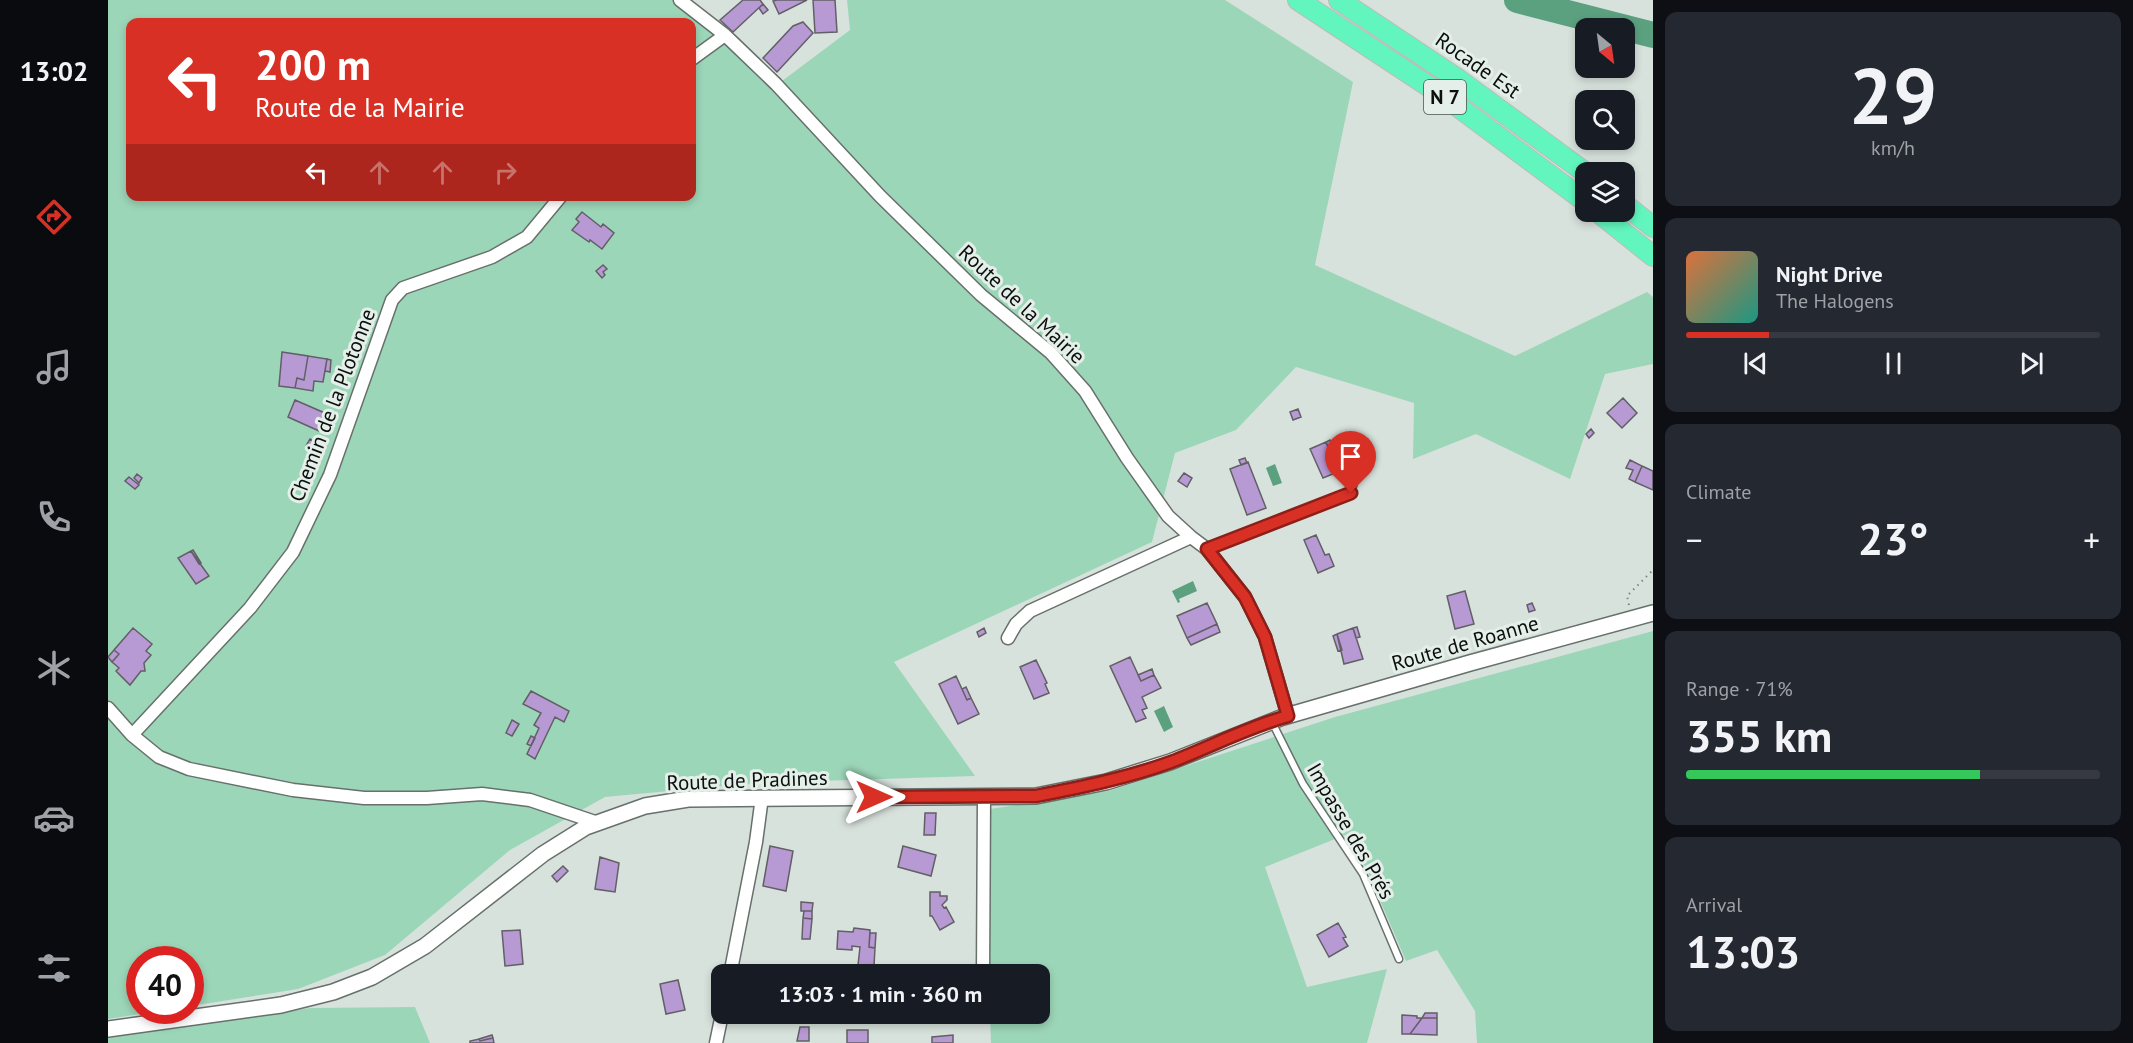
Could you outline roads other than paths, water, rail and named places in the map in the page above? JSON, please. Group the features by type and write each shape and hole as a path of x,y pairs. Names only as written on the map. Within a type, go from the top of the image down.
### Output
{"highway":[{"name":"N 7","path":"1298,0 1445,97 1575,194"},
{"name":"Rocade Est","path":"1339,0 1459,80 1575,165"},
{"path":"1635,213 1653,227"},
{"path":"1610,222 1653,256"}],"street":[{"name":"Route de la Mairie","path":"680,0 725,34 776,84 880,196 981,295 1051,353 1085,391 1127,458 1168,516 1207,549 1245,597 1265,637 1288,716"},
{"path":"696,56 725,34"},
{"name":"Chemin de la Plotonne","path":"132,735 250,608 293,552 330,475 392,300 403,288 492,256 526,237 557,201"},
{"path":"1008,638 1016,624 1030,611 1191,537"},
{"name":"Route de Roanne","path":"1288,716 1653,613"},
{"path":"108,708 132,735 159,757 189,769 293,790 364,798 427,798 482,794 530,800 598,823"},
{"name":"Route de Pradines","path":"108,1029 281,1005 333,992 372,977 425,946 543,854 586,827 645,806 688,799 762,797 1036,796 1106,782 1170,762 1288,716"},
{"path":"732,964 756,842 762,797"},
{"path":"983,964 984,797"},
{"path":"716,1043 720,1024"}],"lane":[{"path":"1207,549 1351,493 1354,483"},
{"name":"Impasse des Prés","path":"1272,722 1303,784 1363,874 1399,959"}],"waterway":[{"path":"1517,0 1653,35"}]}
